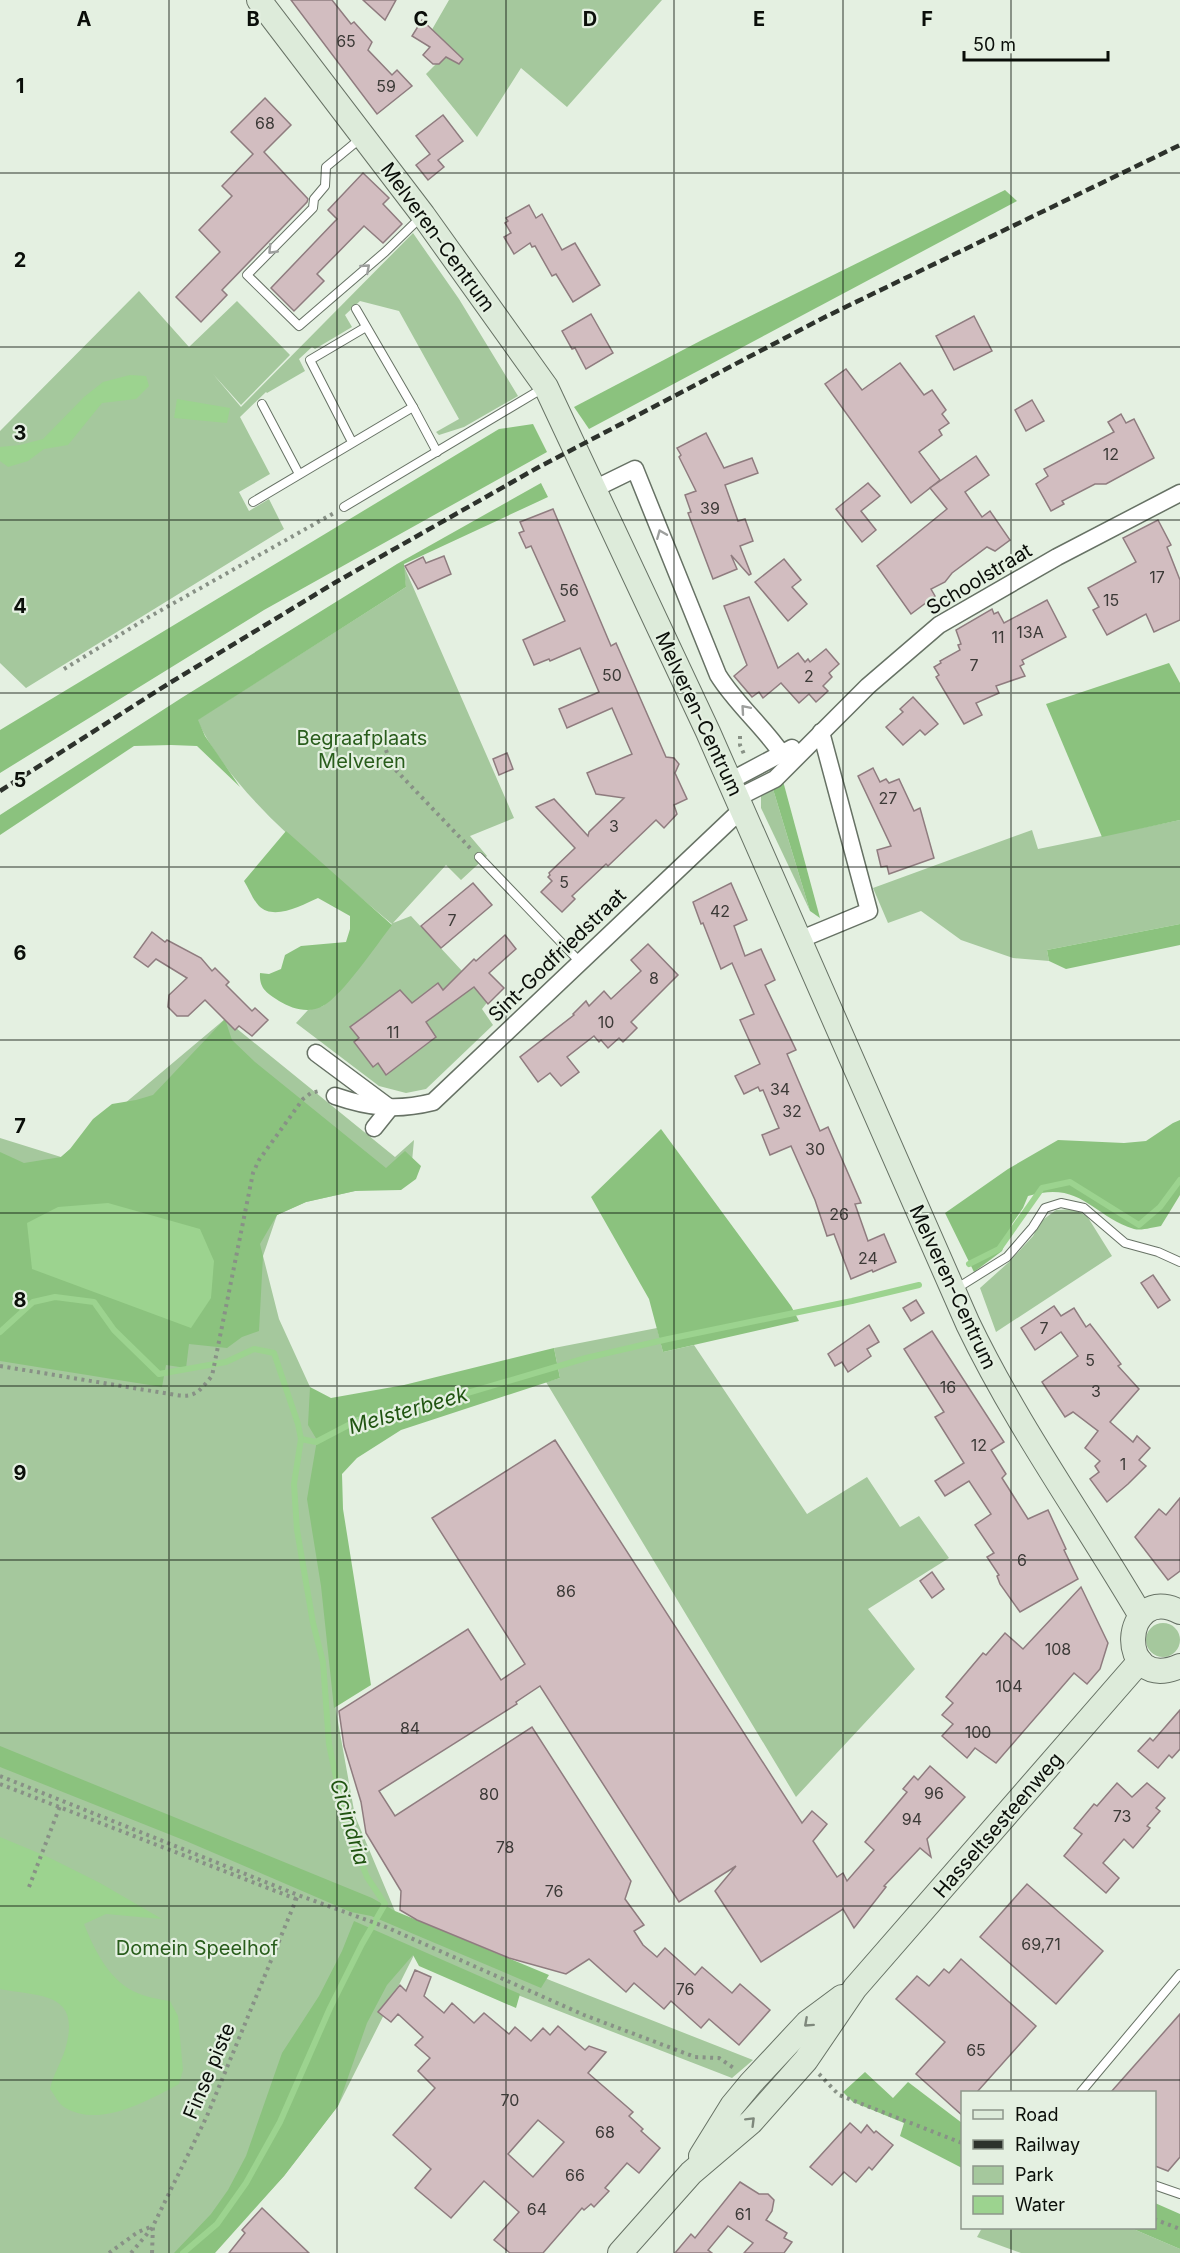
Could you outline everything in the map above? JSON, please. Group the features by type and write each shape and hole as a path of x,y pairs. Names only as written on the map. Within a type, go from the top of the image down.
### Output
{"main road":[{"name":"Melveren-Centrum","path":"259,0 423,215 546,387 736,796 989,1368 1141,1616"},
{"path":"1180,1612 1166,1607 1157,1608 1141,1616 1132,1634 1132,1644 1140,1661 1149,1668 1160,1671 1180,1666"},
{"name":"Hasseltsesteenweg","path":"620,2253 691,2173 751,2122 819,2042 855,1988 1140,1661"},
{"name":"Hasseltsesteenweg","path":"691,2173 732,2106 751,2083 807,2023 855,1988"}],"street":[{"name":"Melveren-Centrum","path":"594,489 635,469 718,675 782,754"},
{"name":"Schoolstraat","path":"736,796 775,779 868,686 939,625 1057,557 1180,493"},
{"name":"Schoolstraat","path":"736,796 782,754 821,732"},
{"path":"800,940 869,911 821,732"},
{"name":"Sint-Godfriedstraat","path":"334,1096 352,1102 390,1108 407,1108 433,1102 579,961 736,796"},
{"path":"316,1053 390,1108 374,1128"}],"lane":[{"path":"363,136 326,167 325,186 314,199 312,208 247,275 299,326 385,252 423,215"},
{"path":"356,309 437,452"},
{"path":"352,442 310,360 366,327"},
{"path":"344,507 546,387"},
{"path":"262,404 299,474"},
{"path":"253,502 413,406"},
{"path":"479,856 579,961"},
{"path":"954,1290 1007,1257 1033,1227 1045,1208 1061,1203 1084,1208 1125,1243 1158,1252 1180,1262"},
{"path":"1082,2091 1180,1974"},
{"path":"1156,2185 1180,2194"}],"path":[{"path":"64,669 344,507"},
{"path":"740,736 740,745 744,754"},
{"path":"386,750 391,765 479,856"},
{"path":"0,1366 187,1397 196,1394 212,1377 253,1173 259,1160 306,1096 319,1091 334,1096"},
{"path":"0,1776 297,1897"},
{"path":"0,1784 297,1897 386,1927 615,2027 695,2057 719,2058 729,2063 751,2083"},
{"path":"29,1887 63,1801"},
{"name":"Finse piste","path":"152,2253 153,2226 207,2116 297,1897"},
{"path":"818,2072 839,2095 961,2142"},
{"path":"1156,2219 1180,2229"},
{"path":"109,2253 138,2232 153,2226"},
{"path":"131,2253 153,2226"}],"green space":[{"path":"449,0 662,0 567,107 521,68 477,137 426,74 448,52 430,33"},
{"path":"413,233 459,299 518,396 464,427 439,435 436,432 459,419 399,311 360,301 345,315 352,327 315,349 312,347 299,359 305,371 266,392 240,417 270,474 239,492 249,511 269,499 284,529 26,688 0,663 0,431 139,291 189,347 237,301 290,355 241,405 213,374 241,407"},
{"name":"Begraafplaats Melveren","path":"403,564 514,818 470,836 487,856 461,880 446,865 393,923 411,916 489,1000 482,1009 493,1025 426,1089 406,1093 379,1086 296,1023 308,1010 323,1006 337,994 392,924 311,855 258,805 234,778 214,750 197,720 406,587","holes":["438,983 453,1002 426,1022 431,1041 387,1074 378,1063 373,1067 354,1042 359,1038 351,1028 400,990 412,1003"]},
{"path":"773,789 810,911 761,808 761,796"},
{"path":"1180,820 1180,924 1047,950 1049,961 1013,958 961,940 921,911 888,923 873,888 1032,830 1038,849"},
{"name":"Domein Speelhof","path":"225,1019 395,1157 414,1140 411,1172 355,1191 306,1202 277,1215 263,1256 279,1319 310,1387 317,1440 336,1711 355,1816 397,1916 552,1981 753,2060 732,2078 414,1955 338,2106 284,2176 213,2253 0,2253 0,1138 61,1157"},
{"path":"1073,1209 1087,1216 1112,1256 996,1332 980,1288 1033,1236 1040,1222 1056,1210"},
{"path":"657,1328 663,1352 694,1345 807,1514 867,1477 900,1527 919,1516 949,1558 868,1609 915,1669 796,1797 546,1382 560,1378 554,1348"},
{"path":"1163,1623 1175,1628 1180,1640 1175,1652 1163,1657 1151,1652 1146,1640 1151,1628"},
{"path":"981,2229 1133,2229 1180,2249 1180,2253 1021,2253 977,2237"}],"shaded area":[{"path":"1005,190 1017,201 589,429 574,407 702,340"},
{"path":"533,424 547,452 264,610 0,773 0,730 499,429"},
{"path":"541,483 548,497 404,564 406,587 198,720 205,736 240,787 197,746 134,746 0,835 0,815 183,697 397,564"},
{"path":"1169,663 1180,683 1180,820 1102,837 1046,704"},
{"path":"783,781 820,918 810,911 773,789"},
{"path":"286,831 392,925 340,991 323,1006 312,1010 295,1008 271,996 262,987 260,973 269,974 281,969 285,955 301,946 346,942 350,929 350,916 318,898 280,912 265,910 257,904 244,881"},
{"path":"1180,924 1180,945 1066,969 1049,961 1047,950"},
{"path":"225,1019 232,1040 255,1062 386,1168 405,1151 421,1166 416,1179 401,1190 355,1191 306,1202 277,1215 260,1244 263,1256 259,1331 242,1337 227,1348 189,1344 186,1368 166,1365 162,1387 0,1361 0,1152 24,1163 61,1157 93,1119 112,1104 153,1095"},
{"path":"1180,1120 1180,1195 1161,1226 1134,1229 1119,1223 1085,1201 1061,1192 1046,1192 1028,1196 1012,1224 1002,1251 974,1272 945,1213 1008,1169 1058,1140 1124,1143 1146,1141"},
{"path":"661,1129 791,1306 799,1321 663,1352 649,1299 591,1197"},
{"path":"554,1348 560,1378 401,1430 357,1458 342,1474 343,1509 371,1685 334,1708 321,1586 307,1499 317,1440 308,1425 310,1387 331,1398 404,1385"},
{"path":"0,1746 372,1898 395,1911 549,1975 541,1988 371,1916 351,1912 186,1841 0,1767"},
{"path":"354,1921 520,1994 516,2008 419,1966 413,1955 387,1985 367,2023 338,2106 284,2176 215,2253 174,2253 211,2214 228,2190 246,2156 282,2053 319,1996 342,1951"},
{"path":"865,2072 893,2098 908,2082 961,2122 961,2167 900,2136 904,2123 853,2102 843,2092"},
{"path":"1156,2203 1180,2214 1180,2249 1133,2229 1156,2229"}],"water":[{"path":"130,375 146,376 149,386 136,399 102,403 68,445 44,449 28,461 8,467 0,461 0,447 43,439 84,397 103,382"},
{"path":"177,399 230,408 227,423 174,418"},
{"path":"108,1203 200,1229 214,1261 211,1298 191,1328 32,1269 27,1223 58,1207"},
{"path":"0,1837 48,1857 100,1883 162,1919 106,1914 84,1924 97,1953 116,1979 137,1993 170,2001 178,2016 183,2070 179,2084 138,2105 107,2114 78,2113 64,2107 58,2101 50,2089 65,2050 69,2031 68,2017 63,2007 44,1997 0,1989"}],"building":[{"path":"291,0 332,0 351,24 354,22 372,42 368,50 392,75 397,70 412,86 377,114"},
{"path":"363,0 396,0 385,20"},
{"path":"422,20 463,59 459,64 446,57 439,64 433,64 423,55 430,47 412,36"},
{"path":"265,98 291,125 264,152 308,199 222,290 227,295 201,322 176,297 220,252 199,230 232,196 222,186 253,154 231,132"},
{"path":"443,115 463,141 438,160 444,167 428,180 416,165 430,154 416,136"},
{"path":"363,173 389,198 383,204 402,224 383,243 364,226 317,274 324,281 294,311 271,288 337,219 328,210"},
{"path":"529,205 536,218 542,214 562,250 575,243 600,285 573,302 556,274 552,276 535,246 532,247 530,243 514,254 504,237 511,233 505,223 508,221 506,218"},
{"path":"591,314 613,353 586,369 575,348 572,349 562,331"},
{"path":"974,316 992,351 954,370 936,336"},
{"path":"900,363 924,395 932,390 946,410 942,414 949,423 939,430 942,435 919,452 940,480 911,503 825,384 846,369 862,390"},
{"path":"1032,400 1044,421 1026,431 1015,410"},
{"path":"1121,414 1126,423 1134,419 1154,458 1106,484 1095,484 1062,501 1064,504 1051,511 1036,484 1048,476 1044,469 1114,432 1108,422"},
{"path":"706,433 724,468 752,458 758,473 725,485 738,521 745,519 753,541 740,546 751,574 749,575 731,555 737,569 713,579 688,513 691,512 685,495 696,491 679,457 681,455 677,448"},
{"path":"976,456 989,475 965,492 982,517 990,511 1010,540 995,551 987,547 952,573 945,582 931,589 935,596 911,614 877,566 947,509 930,488"},
{"path":"868,483 880,496 861,511 876,530 862,542 836,509"},
{"path":"553,509 611,646 616,643 666,757 674,758 679,764 675,773 687,799 674,805 677,814 664,828 656,820 608,866 606,864 572,896 575,899 562,912 541,892 552,881 548,877 549,873 575,848 536,807 554,799 588,836 589,832 624,798 596,794 587,773 632,754 612,708 567,728 559,709 599,692 580,648 534,665 523,640 565,621 531,546 526,548 519,533 524,531 520,522"},
{"path":"1158,520 1171,545 1167,547 1180,580 1180,620 1154,632 1146,614 1107,635 1093,610 1099,607 1088,588 1136,562 1123,538"},
{"path":"444,556 451,574 418,589 405,566 423,557 426,563"},
{"path":"784,559 801,580 792,587 807,604 788,621 755,582"},
{"path":"749,597 778,668 798,653 805,662 808,659 810,662 826,649 839,664 829,673 832,677 823,686 828,691 816,702 809,694 799,703 781,683 763,698 759,692 752,697 734,676 747,665 724,606"},
{"path":"1047,600 1066,637 1022,660 1024,664 1020,666 1025,676 996,686 999,693 976,703 982,715 964,724 936,677 939,675 934,667 960,650 958,645 961,644 956,630 992,609 994,614 998,612 1004,623"},
{"path":"913,697 938,724 925,735 920,730 903,745 886,727 903,712 900,709"},
{"path":"507,753 513,769 499,775 493,759"},
{"path":"873,768 880,782 886,779 889,783 899,779 914,811 920,808 934,858 889,874 887,866 881,867 877,850 891,846 858,776"},
{"path":"473,883 492,905 441,948 421,926"},
{"path":"731,883 747,920 734,926 745,956 761,949 775,980 765,985 796,1050 787,1054 820,1131 828,1127 861,1203 855,1204 868,1241 884,1234 896,1262 873,1272 872,1270 851,1279 834,1234 827,1236 815,1200 791,1146 770,1155 762,1135 779,1128 763,1090 760,1091 758,1087 744,1094 735,1076 760,1064 740,1020 754,1014 732,963 721,969 693,902"},
{"path":"152,932 165,942 167,940 201,958 212,971 215,968 229,982 226,985 252,1011 255,1008 268,1020 252,1036 239,1026 235,1030 205,1000 188,1016 177,1016 168,1007 169,995 187,978 156,959 148,967 134,957"},
{"path":"505,935 516,949 489,973 504,988 488,1004 474,987 426,1022 436,1037 386,1075 378,1063 373,1067 354,1042 359,1038 350,1027 400,990 412,1003 438,983 443,990 474,959 476,961"},
{"path":"648,944 678,975 631,1022 637,1028 623,1042 619,1038 608,1048 594,1036 567,1057 579,1072 561,1086 550,1073 538,1082 520,1057 574,1015 586,1001 589,1006 604,991 611,999 641,971 631,960"},
{"path":"1153,1275 1170,1300 1158,1308 1141,1283"},
{"path":"916,1300 924,1313 911,1321 903,1308"},
{"path":"1054,1306 1061,1316 1074,1308 1086,1327 1090,1324 1121,1364 1118,1366 1139,1389 1110,1422 1133,1442 1137,1436 1150,1448 1139,1460 1146,1466 1107,1502 1090,1479 1099,1472 1095,1466 1100,1461 1085,1448 1098,1431 1073,1412 1065,1417 1042,1382 1078,1356 1061,1332 1035,1350 1021,1328"},
{"path":"869,1325 879,1342 867,1349 871,1356 848,1372 842,1362 835,1366 828,1354"},
{"path":"932,1331 1004,1442 991,1450 1006,1474 1002,1478 1028,1519 1048,1510 1078,1579 1020,1612 1000,1584 997,1576 999,1575 987,1557 994,1553 975,1525 991,1514 969,1481 945,1496 935,1481 964,1463 935,1417 944,1412 904,1349"},
{"path":"555,1440 802,1823 812,1811 827,1824 813,1841 837,1877 843,1873 847,1881 874,1850 865,1842 907,1792 903,1789 914,1776 918,1780 930,1766 965,1797 927,1839 931,1857 920,1848 884,1886 886,1887 854,1928 843,1909 761,1962 715,1891 736,1866 679,1902 540,1686 516,1702 517,1704 379,1791 395,1816 532,1727 631,1881 625,1899 644,1925 634,1931 643,1945 657,1957 665,1948 695,1975 702,1967 732,1993 740,1984 770,2010 739,2045 709,2019 701,2028 671,2001 664,2009 634,1983 626,1992 589,1959 566,1974 509,1958 417,1920 400,1910 401,1891 366,1833 361,1802 344,1746 339,1711 468,1629 501,1680 525,1664 432,1518"},
{"path":"1180,1498 1180,1571 1168,1580 1135,1537 1159,1509 1166,1515"},
{"path":"932,1572 944,1589 932,1598 920,1581"},
{"path":"1081,1587 1108,1643 1100,1669 1087,1684 1074,1673 996,1763 975,1748 967,1758 942,1736 953,1724 942,1715 953,1703 946,1697 983,1653 986,1655 1005,1633 1023,1649"},
{"path":"1180,1710 1180,1749 1172,1758 1169,1755 1158,1768 1138,1751 1150,1738 1153,1741"},
{"path":"1117,1783 1132,1797 1147,1783 1165,1798 1156,1808 1160,1811 1147,1826 1150,1828 1133,1848 1124,1839 1103,1863 1119,1878 1106,1893 1064,1856 1082,1834 1074,1828 1094,1804 1097,1806"},
{"path":"1027,1884 1103,1951 1056,2004 980,1937"},
{"path":"961,1959 1036,2026 978,2091 961,2091 961,2114 916,2074 945,2042 896,1999 917,1976 929,1986 944,1969 949,1973"},
{"path":"415,1970 431,1977 424,1996 444,2013 452,2003 474,2023 484,2013 509,2034 515,2027 531,2041 543,2028 550,2035 558,2026 585,2050 589,2046 606,2052 588,2073 633,2112 629,2116 643,2129 641,2131 660,2148 639,2173 627,2163 605,2188 609,2191 594,2207 591,2204 584,2210 582,2208 543,2253 510,2253 494,2240 519,2212 484,2181 451,2218 415,2188 431,2169 393,2135 435,2088 418,2071 430,2058 415,2045 423,2037 398,2014 391,2022 378,2012 400,1985 406,1991","holes":["538,2120 564,2142 533,2177 508,2154"]},
{"path":"1180,2014 1180,2157 1168,2171 1156,2166 1156,2091 1112,2091"},
{"path":"850,2123 861,2133 867,2125 874,2133 876,2131 893,2145 872,2170 869,2167 856,2182 844,2172 832,2185 810,2167"},
{"path":"740,2182 759,2194 768,2194 774,2200 772,2211 766,2220 787,2233 784,2238 792,2242 784,2253 744,2253 753,2243 728,2226 708,2250 712,2253 675,2253 691,2234 695,2238"},
{"path":"262,2208 309,2253 229,2253 245,2233 242,2230"}],"waterway":[{"name":"Melsterbeek","path":"969,1264 999,1249 1042,1188 1070,1182 1139,1225 1160,1207 1180,1180"},
{"name":"Melsterbeek","path":"0,1332 33,1302 55,1297 94,1302 114,1330 159,1374 226,1362 254,1349 274,1353 301,1439 316,1442 358,1420 447,1399 586,1358 919,1285"},
{"name":"Cicindria","path":"183,2253 217,2224 246,2183 280,2122 330,2008 385,1904 367,1877 346,1825 329,1744 323,1662 313,1623 297,1530 294,1484 301,1439"}],"railway":[{"path":"0,791 168,684 336,582 537,468 825,317 1180,145"}]}
